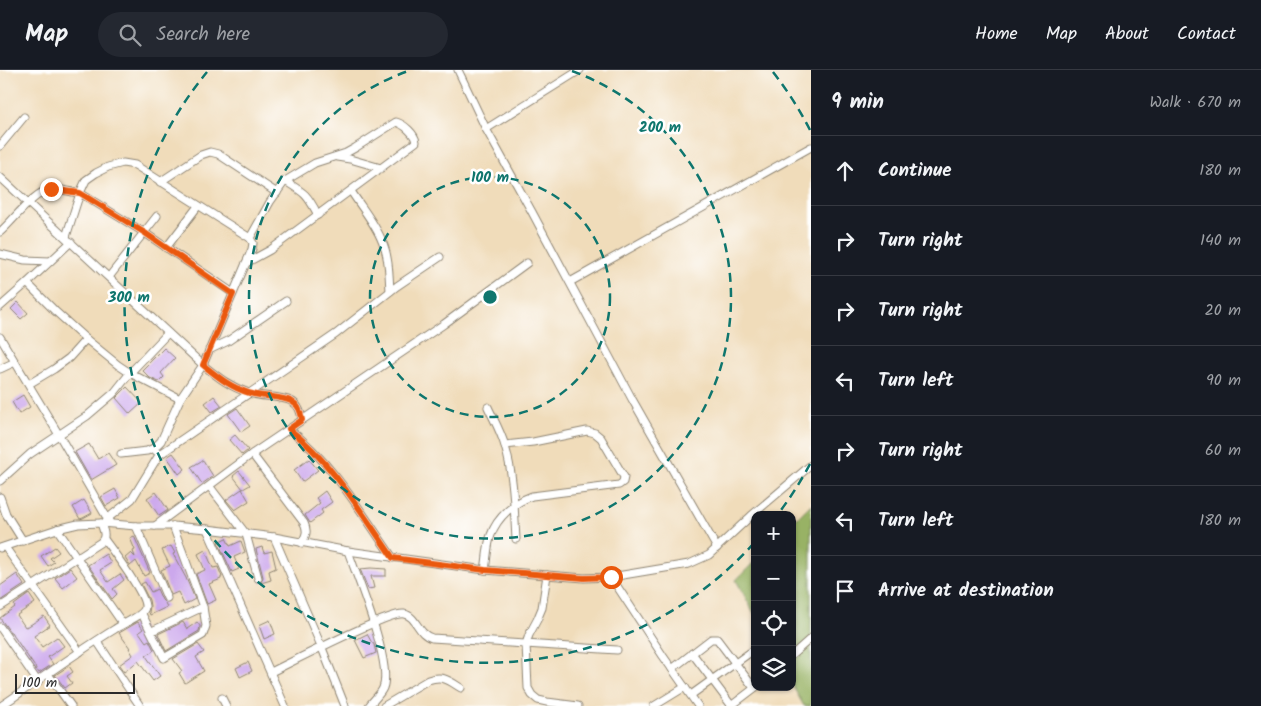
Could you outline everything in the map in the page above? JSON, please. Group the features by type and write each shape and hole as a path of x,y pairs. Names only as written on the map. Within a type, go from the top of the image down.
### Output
{"street":[{"path":"458,70 486,129 632,399 717,548"},
{"path":"486,129 580,70"},
{"path":"0,146 24,117"},
{"path":"246,263 270,250 416,142 413,134 400,122 396,122 346,153 315,163 285,181 261,217 250,238"},
{"path":"570,282 811,147"},
{"path":"160,182 201,155 210,152 218,154 277,193"},
{"path":"334,156 381,168"},
{"path":"0,307 50,261 69,239 80,193 86,180 108,167 123,163 135,165 250,238 253,243 252,249 203,365 180,399 161,441 154,448 147,451 121,454"},
{"path":"0,176 168,333 225,383 249,393 290,401 299,407 302,420"},
{"path":"285,181 306,194 318,215"},
{"path":"0,232 28,203 43,191 51,189 80,193 145,233 233,294"},
{"path":"351,190 378,231 383,242 390,291"},
{"path":"166,248 198,206"},
{"path":"109,277 157,216"},
{"path":"0,254 26,260 50,261"},
{"path":"106,522 132,499 159,455 336,334 390,291 440,257"},
{"path":"155,527 252,454 444,324 527,263"},
{"path":"27,283 86,339 118,365 180,399"},
{"path":"209,351 228,341 286,301"},
{"path":"0,481 30,454 87,416 114,393 168,333"},
{"path":"0,337 59,435 106,522 104,539 0,606"},
{"path":"29,384 69,358 86,339"},
{"path":"0,369 15,362"},
{"path":"488,407 505,445 510,465 516,539"},
{"path":"289,429 309,445 323,461 393,558"},
{"path":"485,570 491,536 500,520 523,499 532,496 619,485 623,482 624,477 601,438 587,430 533,442 505,445"},
{"path":"154,448 159,455"},
{"path":"252,454 307,528 302,543"},
{"path":"80,652 3,548 57,529 78,524 106,522 136,526 173,526 207,529 274,537 348,551 485,570 584,578 611,577 689,564 709,554 811,465"},
{"path":"210,487 246,534 258,578"},
{"path":"0,498 6,514 23,541"},
{"path":"136,526 167,598"},
{"path":"142,614 164,658 203,634 206,626 203,607 173,526"},
{"path":"57,529 123,624"},
{"path":"207,529 285,706"},
{"path":"274,537 345,706"},
{"path":"4,705 96,641 142,614 145,610 145,604 131,578 104,539"},
{"path":"348,551 374,623 382,654 385,678 383,688 369,706"},
{"path":"547,575 542,608 526,644 528,688 538,700 578,706"},
{"path":"611,577 698,706"},
{"path":"152,631 203,607"},
{"path":"271,672 374,623 398,614 406,614 412,618 420,632 432,638 617,650"},
{"path":"0,627 38,682"},
{"path":"672,668 714,638 717,639 751,683"},
{"path":"796,651 811,638"},
{"path":"96,641 140,706"},
{"path":"691,695 751,652"},
{"path":"692,653 713,679 731,706 751,691"},
{"path":"48,674 71,706"},
{"path":"384,706 436,677 443,677 461,688"},
{"path":"654,706 685,687"},
{"path":"222,698 226,706"}],"green space":[{"path":"811,504 811,706 804,706 795,691 796,519"},
{"path":"751,565 751,608 736,580"}],"building":[{"path":"18,302 28,313 21,319 11,309"},
{"path":"164,348 175,358 161,373 164,377 159,382 150,378 142,370"},
{"path":"127,387 142,403 130,414 116,398"},
{"path":"23,395 30,407 19,414 12,402"},
{"path":"214,396 222,406 212,412 205,403"},
{"path":"237,408 250,426 241,432 228,414"},
{"path":"235,435 248,450 242,455 229,440"},
{"path":"89,444 98,459 108,453 116,465 91,480 75,452"},
{"path":"173,453 185,469 179,474 167,457"},
{"path":"309,459 318,470 302,482 294,470"},
{"path":"203,460 213,476 202,484 191,467"},
{"path":"239,471 250,485 243,489 233,476"},
{"path":"115,489 120,498 106,506 101,497"},
{"path":"242,489 249,501 235,510 226,500"},
{"path":"325,491 332,502 321,510 323,513 310,523 305,515 320,503 316,498"},
{"path":"156,492 168,510 159,516 147,498"},
{"path":"84,500 92,513 80,519 73,507"},
{"path":"134,536 150,573 144,576 136,561 130,566 125,558 131,553 135,557 133,551 135,550 130,538"},
{"path":"226,538 230,546 241,541 245,552 234,557 239,569 232,572 218,542"},
{"path":"171,546 195,599 184,605 178,592 171,595 161,570 170,566 162,550"},
{"path":"55,547 59,552 50,558 54,562 48,566 41,556"},
{"path":"262,547 264,553 272,551 276,568 269,571 271,580 261,583 263,577 256,549"},
{"path":"205,550 213,568 218,567 222,577 209,584 216,600 207,604 196,574 205,570 198,554"},
{"path":"106,554 111,563 100,570 108,582 120,574 124,580 113,589 117,594 112,599 88,565"},
{"path":"70,568 77,577 63,588 55,578"},
{"path":"360,569 386,569 386,576 371,576 374,588 368,589"},
{"path":"17,574 24,585 0,601 0,586"},
{"path":"145,582 151,592 157,589 167,607 150,615 149,600 141,584"},
{"path":"29,594 35,603 17,615 25,627 44,616 50,625 34,636 42,647 57,637 64,646 48,657 53,664 39,673 0,618"},
{"path":"270,620 275,634 264,639 259,625"},
{"path":"138,622 143,629 139,632 146,642 149,640 154,650 146,656 160,676 153,681 138,661 124,672 119,665 133,655 119,633"},
{"path":"183,622 187,629 197,622 200,626 199,631 166,651 158,634"},
{"path":"367,634 374,645 376,653 364,658 355,640"},
{"path":"198,644 204,652 196,657 204,671 185,683 179,673 182,671 173,659"},
{"path":"248,662 252,671 240,677 236,668"},
{"path":"69,666 73,672 67,676 72,683 65,688 55,675"}],"route":[{"path":"51,189 80,193 145,233 233,294 203,365 225,383 249,393 290,401 299,407 302,420 289,429 309,445 323,461 393,558 485,570 584,578 611,577"}]}
